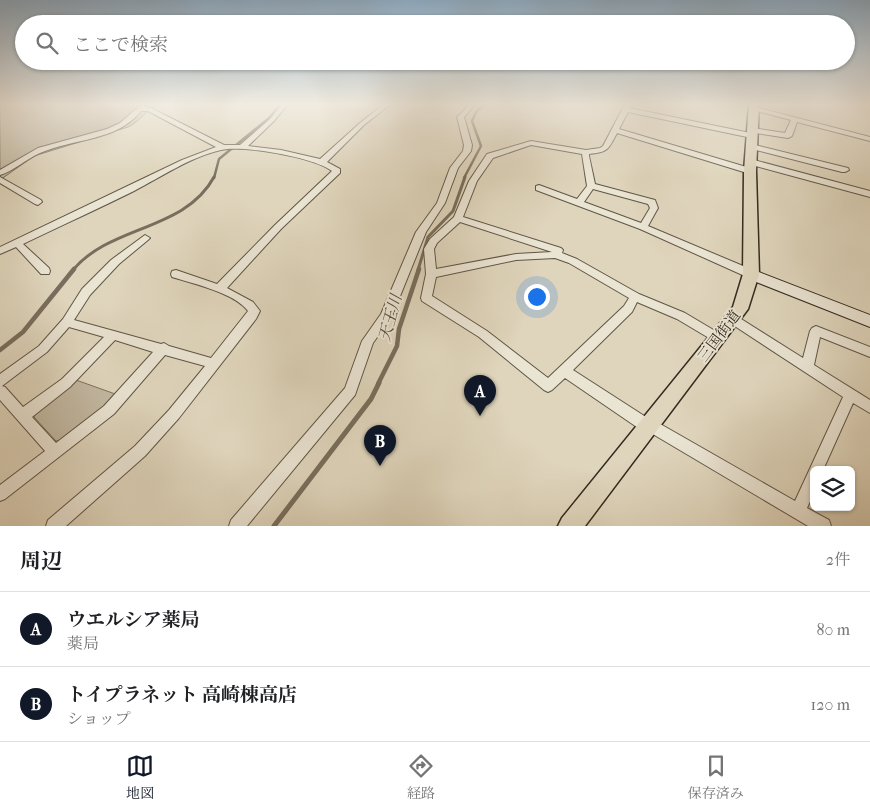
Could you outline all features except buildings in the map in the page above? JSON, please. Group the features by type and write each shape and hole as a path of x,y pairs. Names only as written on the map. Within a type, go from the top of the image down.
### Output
{"main road":[{"name":"三国街道","path":"570,526 740,310 751,274 750,167 753,129"}],"street":[{"path":"0,173 41,150 113,129"},
{"path":"187,129 222,147 293,154 323,162 337,171 278,227 219,289"},
{"path":"241,148 263,129"},
{"path":"323,162 357,129"},
{"path":"237,526 350,391 368,341 386,316 421,232 441,203 454,168 467,151 468,145 463,129"},
{"path":"718,129 752,137 845,170"},
{"path":"752,137 788,136 791,129"},
{"path":"831,129 870,139"},
{"path":"635,297 628,310 548,386 483,334 426,298 431,274 429,249 433,241 458,218 473,181 490,156 531,143 586,152 602,150 606,147 614,130 750,167 870,194"},
{"path":"0,252 162,173 222,147"},
{"path":"579,202 591,186 585,156 586,152"},
{"path":"0,179 38,202"},
{"path":"591,186 652,202 654,208 643,227"},
{"path":"539,188 643,227 751,274 870,321"},
{"path":"458,218 558,250 556,255"},
{"path":"0,381 43,349 67,322 86,292 105,272 145,238"},
{"path":"17,244 45,270"},
{"path":"431,274 516,257 556,255 583,266 613,286 635,297 681,316 718,338"},
{"path":"54,526 140,451 174,414 254,311 249,304 219,289 176,274"},
{"path":"734,320 870,408"},
{"path":"67,322 112,336 164,348 214,364"},
{"path":"807,368 816,331 870,352"},
{"path":"22,416 66,383 112,336"},
{"path":"0,494 113,406 164,348"},
{"path":"564,371 650,426 823,526"},
{"path":"0,391 55,452"},
{"path":"818,466 850,395"},
{"path":"798,511 810,484"}],"shaded area":[{"path":"0,129 123,129 34,156 0,180"},
{"path":"76,380 118,395 65,439 56,441 34,417 37,410"}],"waterway":[{"path":"214,178 219,159 256,129"},
{"name":"天王川","path":"464,178 481,146 475,129"},
{"path":"74,269 88,255 107,244 185,208 201,195 214,177"},
{"name":"天王川","path":"418,270 428,237 453,211 465,177"},
{"path":"0,350 23,332 74,269"},
{"name":"天王川","path":"378,384 397,346 399,329 419,269"},
{"name":"天王川","path":"274,526 371,399 379,383"}],"place":[{"name":"ウエルシア薬局","path":"480,416"},
{"name":"トイプラネット 高崎棟高店","path":"380,466"}]}
